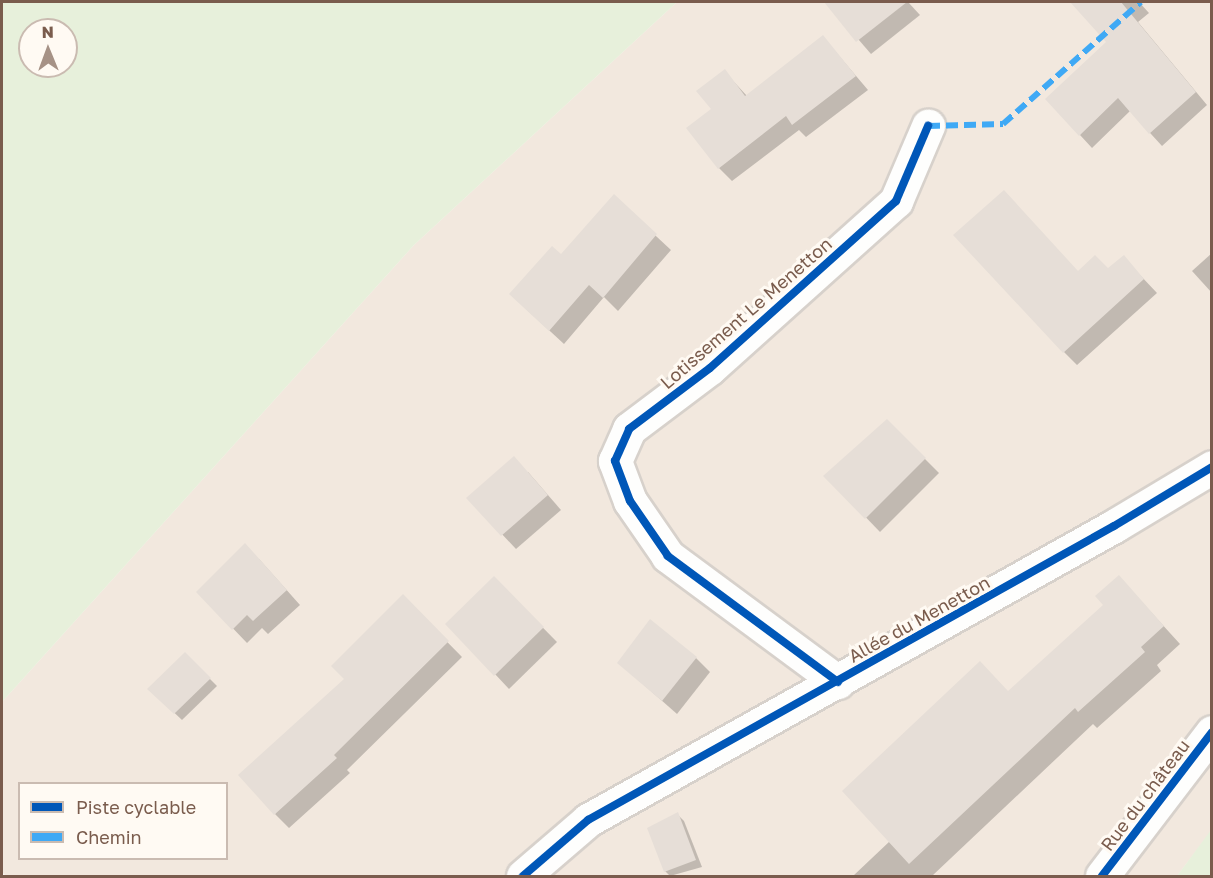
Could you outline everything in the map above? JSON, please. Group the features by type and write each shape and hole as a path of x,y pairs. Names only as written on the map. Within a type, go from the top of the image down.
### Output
{"street":[{"name":"Lotissement Le Menetton","path":"838,681 668,556 630,501 615,461 629,429 710,368 896,201 928,126"},
{"name":"Allée du Menetton","path":"523,876 588,820 838,681 1212,467"},
{"name":"Rue du château","path":"1102,876 1212,732"}],"shaded area":[{"path":"677,2 1211,2 1212,830 1177,876 6,876 2,872 2,702 414,245"}],"green space":[{"path":"2,2 677,2 414,245 2,702"},
{"path":"1211,830 1211,876 1177,876"}],"building":[{"path":"824,2 907,2 856,42"},
{"path":"1070,2 1121,2 1196,92 1149,134 1118,98 1079,136 1045,99 1106,42"},
{"path":"823,35 856,76 792,125 786,116 718,169 686,128 711,109 696,91 725,69 745,96"},
{"path":"1004,190 1078,271 1095,255 1108,268 1124,255 1144,279 1063,353 953,235"},
{"path":"614,194 657,234 603,298 589,285 549,331 509,294 552,246 561,254"},
{"path":"887,419 926,458 865,519 823,476"},
{"path":"514,456 548,495 501,536 466,498"},
{"path":"245,543 287,590 253,621 247,615 232,630 196,592"},
{"path":"1119,575 1164,626 1141,647 1145,652 1078,712 1075,708 909,864 842,791 980,661 1008,691 1103,605 1095,596"},
{"path":"494,576 544,627 494,676 445,624"},
{"path":"403,594 449,641 334,755 337,758 274,815 238,775 344,679 331,666"},
{"path":"650,619 697,657 662,701 617,663"},
{"path":"185,652 211,678 174,714 147,689"},
{"path":"678,812 696,860 664,872 647,828"}],"marked path":[{"path":"928,126 1003,124 1141,2"}],"cycle path":[{"path":"838,682 668,556 630,501 615,461 629,429 710,368 896,201 928,126"},
{"path":"523,876 588,820 1114,526 1212,467"},
{"path":"1102,876 1212,732"}]}
